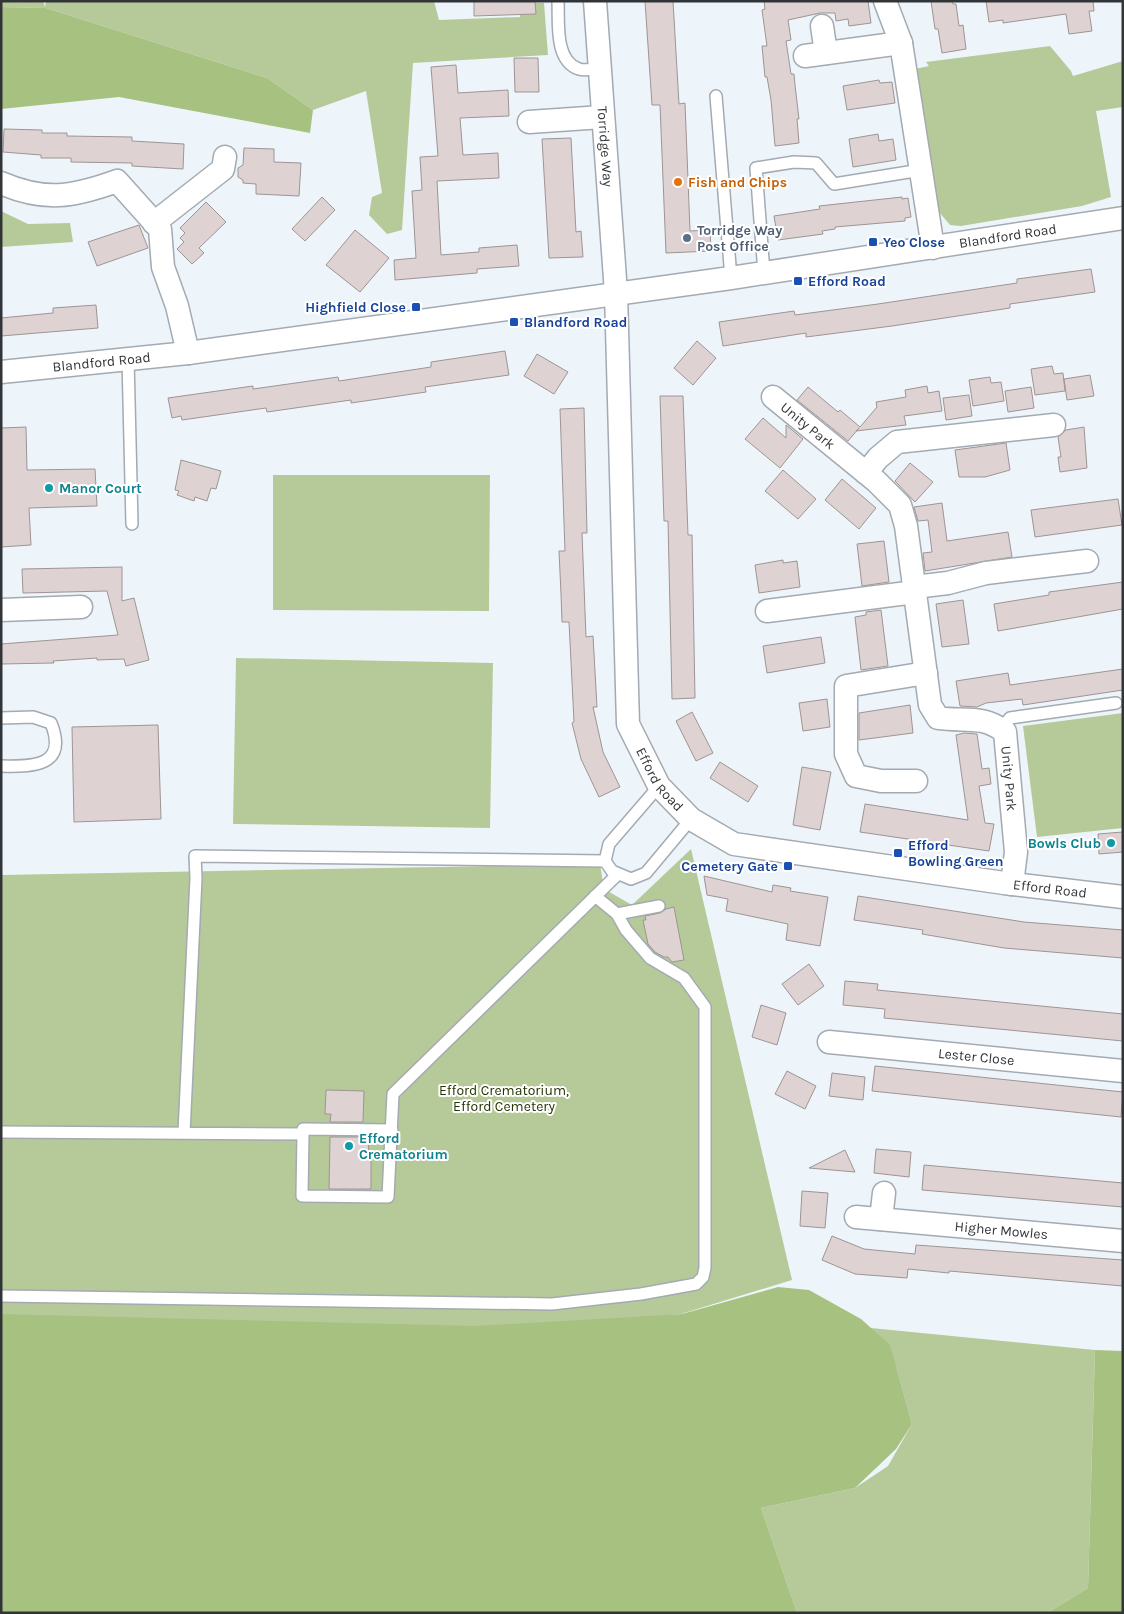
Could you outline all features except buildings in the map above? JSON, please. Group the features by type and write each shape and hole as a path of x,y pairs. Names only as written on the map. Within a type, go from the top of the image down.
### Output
{"street":[{"name":"Torridge Way","path":"595,1 598,69 616,293"},
{"path":"885,1 901,43 934,248"},
{"path":"822,26 815,55 901,43"},
{"path":"529,122 602,117"},
{"path":"154,222 223,169 225,157"},
{"path":"1,183 40,196 87,192 117,181 160,229 163,267 177,306 188,353"},
{"name":"Blandford Road","path":"1,372 188,353 731,278 1123,218"},
{"name":"Efford Road","path":"616,293 628,724 659,786 691,819 734,844 1012,884 1123,897"},
{"name":"Unity Park","path":"773,397 866,473 900,505 906,526 930,705 938,718 958,721 985,720 1005,732 1016,852 1012,884"},
{"path":"866,473 878,458 897,442 1054,424"},
{"path":"767,611 915,589 986,573 1086,561"},
{"path":"1,610 81,607"},
{"path":"916,781 881,781 856,776 846,754 846,686 926,673"},
{"name":"Lester Close","path":"829,1042 1123,1071"},
{"path":"881,1219 884,1193"},
{"name":"Higher Mowles","path":"856,1217 1123,1241"}],"lane":[{"path":"558,1 560,45 568,61 579,70 598,69"},
{"path":"716,96 731,278"},
{"path":"764,273 756,168 794,162 816,163 834,184 921,170"},
{"path":"128,359 132,524"},
{"path":"1001,729 1010,718 1116,704"},
{"path":"1,718 33,717 51,723 56,745 50,759 39,765 1,766"},
{"path":"605,861 609,844 659,786"},
{"path":"184,1133 195,898 194,856 605,861 618,874 631,879 646,873 691,819"},
{"path":"392,1130 303,1129 302,1196 388,1197 392,1130 393,1094 618,874"},
{"path":"1,1296 552,1304 641,1294 696,1284 703,1277 705,1268 705,1008 684,978 650,958 626,930 617,914 595,896"},
{"path":"617,914 659,906"},
{"path":"1,1132 303,1134"}],"green space":[{"path":"1,1 43,1 45,7 46,1 434,1 439,20 520,17 521,3 544,3 548,55 413,63 402,230 387,234 369,215 372,197 382,193 366,91 313,110 267,78 46,8 1,7"},
{"path":"1,7 46,8 267,78 313,110 310,133 119,97 1,109"},
{"path":"1050,46 1073,76 1123,61 1123,107 1096,111 1111,197 1082,206 961,226 950,225 939,212 915,69 929,66 926,62"},
{"path":"1,211 28,224 70,223 73,242 1,247"},
{"path":"273,475 490,475 489,611 273,610"},
{"path":"236,658 493,663 490,828 233,824"},
{"path":"1123,713 1123,828 1037,837 1023,726"},
{"name":"Efford Crematorium, Efford Cemetery","path":"691,849 792,1280 681,1314 524,1329 1,1320 1,875 600,864 604,889 632,905"},
{"path":"778,1287 809,1290 861,1319 890,1345 912,1424 896,1449 855,1488 761,1508 797,1613 1,1613 1,1314 476,1326 682,1314"},
{"path":"871,1328 1095,1350 1088,1588 1047,1613 797,1613 761,1508 855,1488 888,1466 912,1424 896,1367"},
{"path":"1095,1350 1123,1351 1123,1613 1047,1613 1088,1588"}],"place":[{"name":"Fish and Chips","path":"678,182"},
{"name":"Torridge Way Post Office","path":"687,238"},
{"name":"Yeo Close","path":"873,242"},
{"name":"Efford Road","path":"798,281"},
{"name":"Highfield Close","path":"416,307"},
{"name":"Blandford Road","path":"514,322"},
{"name":"Manor Court","path":"49,488"},
{"name":"Bowls Club","path":"1111,843"},
{"name":"Efford Bowling Green","path":"898,853"},
{"name":"Cemetery Gate","path":"788,866"},
{"name":"Efford Crematorium","path":"349,1146"}]}
